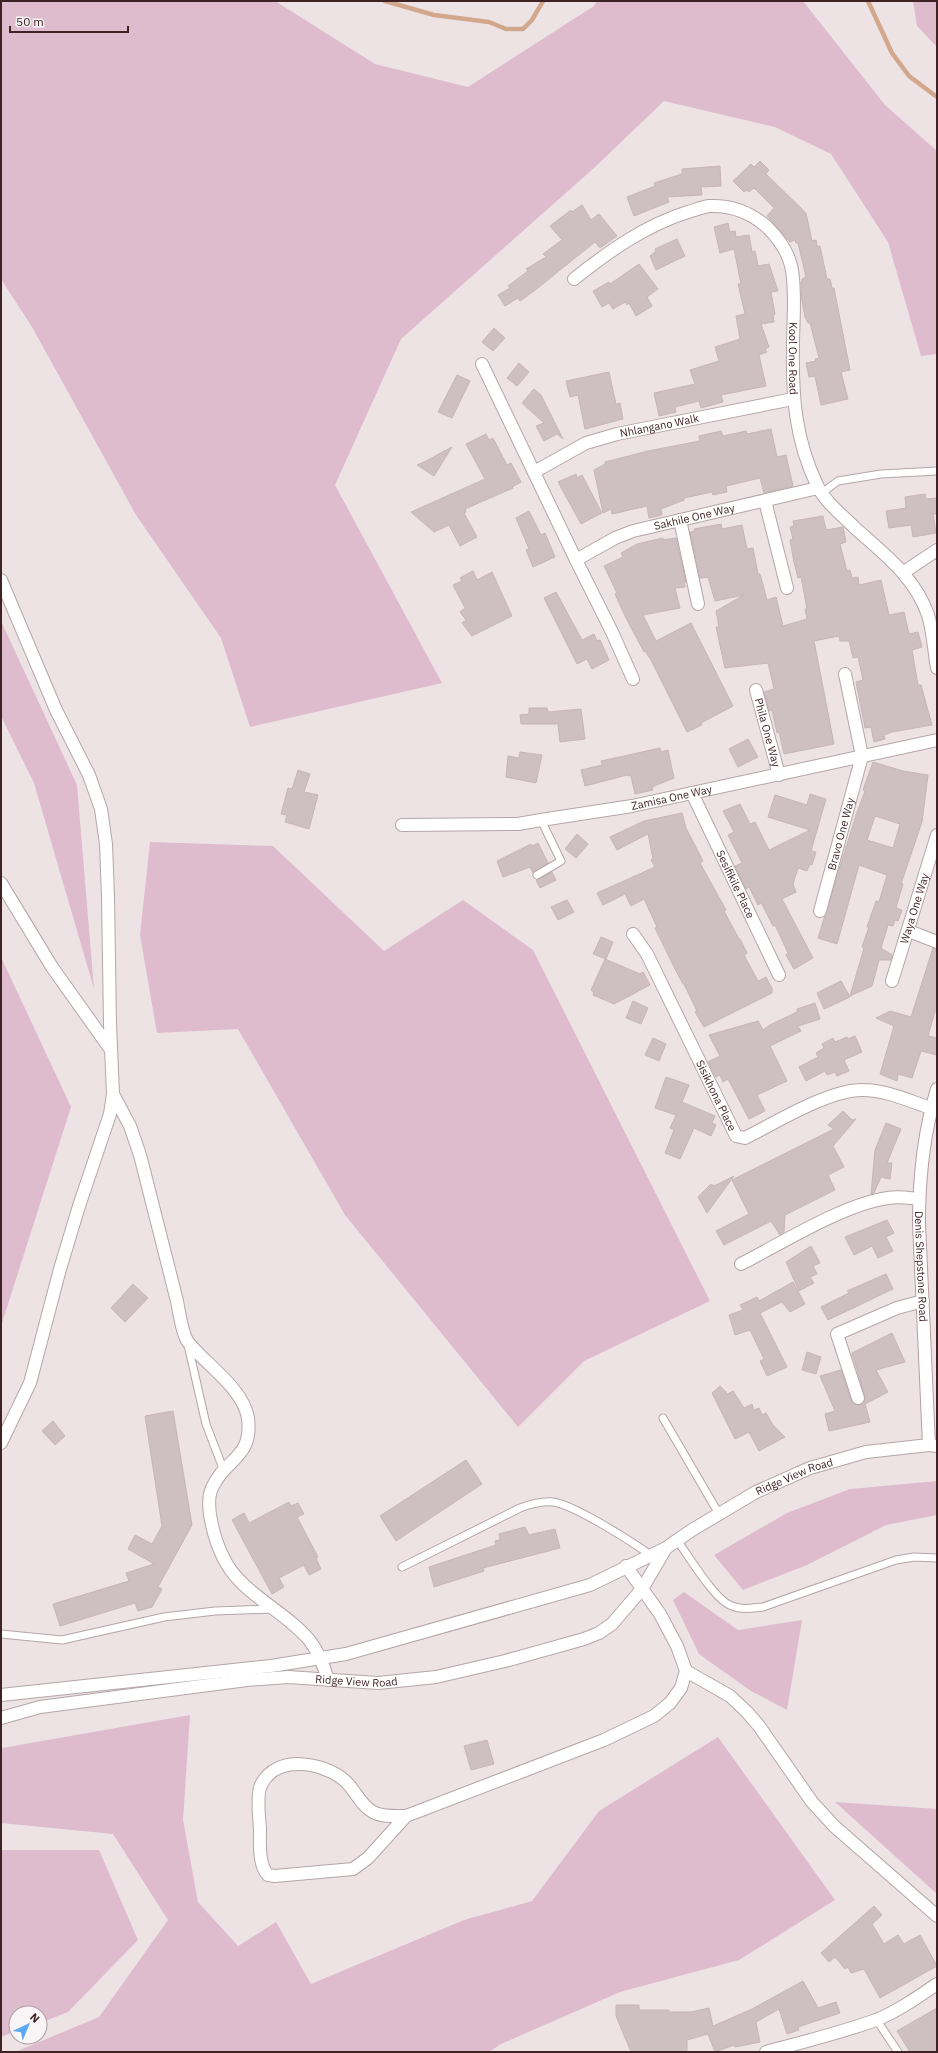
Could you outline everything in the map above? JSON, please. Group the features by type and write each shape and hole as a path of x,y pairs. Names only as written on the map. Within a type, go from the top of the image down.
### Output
{"street":[{"name":"Kool One Road","path":"574,279 595,262 635,236 676,216 708,206 730,207 756,216 782,242 792,269 794,306 793,399 798,430 807,462 820,490 850,522 904,572 919,594 928,616 937,668"},
{"path":"482,364 612,632 633,679"},
{"name":"Nhlangano Walk","path":"534,472 586,443 617,434 793,399"},
{"name":"Sakhile One Way","path":"576,560 621,536 680,520 820,490"},
{"path":"765,501 787,588"},
{"path":"680,520 698,604"},
{"path":"904,572 937,550"},
{"path":"1,580 56,710 89,775 101,808 107,874 113,1094 110,1114 79,1206 60,1269 30,1383 1,1443"},
{"path":"845,674 862,756"},
{"name":"Phila One Way","path":"756,690 779,775"},
{"name":"Zamisa One Way","path":"402,825 518,824 632,806 937,740"},
{"name":"Bravo One Way","path":"820,911 862,756"},
{"name":"Sesifikile Place","path":"692,793 779,975"},
{"name":"Waya One Way","path":"892,981 909,931 937,835"},
{"path":"1,883 52,967 111,1051"},
{"path":"909,931 937,942"},
{"name":"Sisikhona Place","path":"633,934 647,954 736,1136 745,1138 811,1105 838,1094 862,1089 888,1094 931,1108"},
{"name":"Denis Shepstone Road","path":"933,1445 923,1301 919,1199 931,1108 937,1089"},
{"path":"113,1094 130,1126 140,1155 187,1341 226,1380 242,1401 248,1417 248,1439 244,1450 224,1471 211,1490 210,1509 214,1532 223,1558 236,1578 303,1633 321,1657 328,1680"},
{"path":"741,1264 838,1214 867,1203 888,1198 919,1199"},
{"path":"858,1398 837,1334 897,1308 923,1301"},
{"name":"Ridge View Road","path":"1,1695 271,1666 346,1654 590,1585 626,1566 654,1558 678,1540 756,1492 810,1468 866,1452 933,1445"},
{"name":"Ridge View Road","path":"1,1718 40,1707 247,1680 288,1677 378,1683 436,1677 505,1661 584,1639 600,1633 612,1624 642,1589 654,1558"},
{"path":"626,1566 670,1632 686,1671 730,1696 747,1712 759,1726 812,1802 834,1826 937,1916"},
{"path":"406,1816 368,1858 352,1869 275,1876 268,1875 263,1867 260,1828 260,1786 265,1778 277,1769 290,1764 317,1766 334,1773 344,1780 363,1803 374,1813 385,1816 406,1816 604,1740 654,1716 670,1703 681,1688 686,1671"},
{"path":"766,2052 817,2038 876,2019 909,2003 937,1984"}],"lane":[{"path":"820,490 838,481 881,474 937,471"},
{"path":"537,875 561,861 541,820"},
{"path":"187,1341 206,1424 224,1471"},
{"path":"663,1418 719,1514"},
{"path":"402,1567 520,1508 538,1502 554,1502 568,1506 624,1538 654,1558"},
{"path":"678,1540 717,1595 730,1606 742,1609 763,1607 896,1560 914,1557 937,1558"},
{"path":"1,1634 62,1640 164,1617 215,1611 273,1609"},
{"path":"876,2019 898,2052"}],"shaded area":[{"path":"1,1 275,1 375,64 468,87 594,6 597,1 803,1 885,105 937,151 937,354 921,356 888,242 831,154 775,127 664,101 594,168 401,339 335,485 442,683 250,727 221,638 136,515 32,327 1,279"},
{"path":"913,1 937,1 937,47 917,26"},
{"path":"1,621 77,785 94,989 34,783 1,716"},
{"path":"150,842 273,846 384,951 463,900 533,950 710,1301 584,1361 518,1427 345,1215 238,1029 157,1033 140,935"},
{"path":"1,957 71,1107 1,1326"},
{"path":"937,1481 937,1515 886,1525 807,1565 743,1590 714,1555 787,1513 850,1489"},
{"path":"684,1592 738,1630 802,1620 787,1710 751,1691 699,1654 673,1600"},
{"path":"190,1715 183,1820 198,1902 238,1946 276,1922 311,1984 464,1920 532,1901 599,1811 718,1737 835,1900 739,1960 620,1992 501,2044 489,2052 15,2052 32,2045 48,2045 48,2038 99,2017 168,1920 113,1834 1,1823 2,1748"},
{"path":"835,1802 937,1809 937,1894"},
{"path":"1,1850 99,1850 138,1940 68,2012 48,2020 48,2005 8,2005 8,2034 1,2037"}],"building":[{"path":"760,161 769,170 766,174 806,213 812,241 816,240 817,246 820,246 827,279 830,279 832,288 834,288 850,370 841,372 848,399 821,405 815,376 809,377 806,363 816,361 815,359 819,358 810,323 808,323 805,317 802,301 801,282 802,279 806,277 798,243 796,243 795,240 790,242 767,216 774,208 754,188 749,192 747,190 744,192 733,181 751,164 754,167"},
{"path":"720,166 721,186 701,187 702,195 667,197 669,202 634,216 627,197 655,186 654,183 682,174 682,169"},
{"path":"582,205 591,220 599,214 617,236 600,248 595,242 520,301 518,298 505,306 498,295 510,288 508,286 528,271 526,269 546,257 543,254 562,240 550,226 571,210 572,212"},
{"path":"728,223 730,232 735,231 736,237 749,235 752,252 755,251 758,266 769,264 778,291 771,292 775,314 773,315 774,322 761,324 769,347 765,349 767,352 759,355 766,386 721,395 723,402 701,408 699,401 675,407 676,412 659,416 654,393 695,384 690,370 719,361 715,347 740,339 736,316 745,314 738,284 741,284 734,249 720,253 714,227"},
{"path":"677,239 685,256 656,270 650,256 656,251 655,249"},
{"path":"639,264 658,289 647,297 652,306 636,316 629,303 627,305 625,302 613,309 609,303 602,307 593,291 609,282 610,284"},
{"path":"494,328 505,338 493,351 482,342"},
{"path":"519,363 529,372 517,386 507,378"},
{"path":"609,372 616,404 620,403 623,419 585,429 578,395 570,397 566,381"},
{"path":"457,375 470,381 452,418 438,412"},
{"path":"534,389 541,395 563,439 557,434 544,441 536,426 544,423 522,403"},
{"path":"771,429 777,457 786,455 793,486 764,493 760,478 726,486 727,492 713,495 712,492 684,498 684,500 661,509 662,515 649,518 647,506 612,514 611,509 603,513 594,470 605,464 605,462 648,451 700,441 699,436 721,431 723,436 746,431 747,434"},
{"path":"486,434 489,440 493,438 507,465 511,463 521,482 512,487 513,488 465,509 466,512 464,513 477,537 460,546 449,525 434,532 411,512 485,479 466,444"},
{"path":"452,447 434,476 417,465 426,461"},
{"path":"576,474 577,478 582,475 602,513 581,524 558,482"},
{"path":"925,494 926,499 937,498 937,514 933,514 936,533 913,537 911,525 889,528 886,511 906,508 905,497"},
{"path":"529,511 541,535 545,533 555,557 533,567 526,550 529,549 516,518"},
{"path":"823,516 826,530 843,527 846,542 840,544 847,571 850,570 852,578 858,577 859,585 881,580 889,615 904,612 909,634 918,632 922,647 912,650 918,685 921,685 932,725 892,732 884,735 885,739 874,742 871,727 865,728 856,682 863,680 858,657 853,658 849,641 840,641 839,636 814,641 834,744 784,754 779,732 777,733 772,710 769,711 764,692 774,689 768,663 725,668 716,627 719,627 716,611 744,595 715,601 708,577 700,578 690,532 695,531 694,529 721,524 722,529 742,525 747,549 753,548 758,574 760,574 767,600 776,597 783,626 807,619 805,609 807,609 801,577 798,578 794,562 790,540 793,539 790,527 794,526 793,521"},
{"path":"663,538 663,540 676,538 686,582 684,582 685,587 675,588 680,608 643,615 656,641 691,623 733,706 701,723 702,725 687,732 651,660 645,651 644,652 625,616 615,594 617,593 604,566 623,557 621,553 637,544"},
{"path":"473,571 477,580 492,572 512,616 472,636 462,623 466,620 460,612 465,608 453,585 462,581 460,578"},
{"path":"556,592 582,640 594,634 597,641 600,640 609,660 592,669 587,659 577,664 544,598"},
{"path":"529,708 547,708 548,712 581,709 585,739 560,742 558,724 521,724 520,715 529,714"},
{"path":"748,739 758,757 738,767 729,749"},
{"path":"660,748 661,752 668,750 674,778 652,787 653,790 635,794 631,776 627,775 585,786 581,770 602,765 601,761"},
{"path":"520,752 542,755 536,783 506,777 508,756 519,758"},
{"path":"873,762 903,771 928,775 922,822 901,884 903,884 896,908 902,910 898,921 895,920 893,926 888,925 881,948 892,955 891,960 879,960 872,986 850,996 864,948 862,947 869,927 867,927 876,901 879,902 887,875 859,865 837,944 818,938 856,815 865,791 863,790","holes":["875,816 900,824 893,848 867,840"]},
{"path":"298,770 310,774 304,792 318,795 309,829 285,822 287,815 281,814 288,788 292,789"},
{"path":"810,794 826,799 811,851 816,852 812,865 810,864 807,871 798,868 793,884 796,892 782,899 813,958 794,969 786,955 788,953 775,925 773,926 761,903 758,905 749,887 746,889 735,866 742,863 728,835 734,832 723,811 740,804 750,824 755,822 769,850 810,830 768,817 775,795 807,805"},
{"path":"682,813 686,828 703,861 700,863 726,910 724,911 747,953 744,955 758,981 766,977 772,988 772,993 704,1027 695,1012 697,1011 655,928 657,927 644,899 631,906 625,894 603,905 597,893 655,867 651,860 653,859 648,834 617,850 610,837 644,821"},
{"path":"577,834 588,844 576,858 565,849"},
{"path":"538,843 548,863 533,873 530,867 503,877 497,861 531,844 532,846"},
{"path":"552,872 556,880 540,888 536,880"},
{"path":"567,900 574,912 558,920 551,907"},
{"path":"601,937 613,942 606,959 593,954"},
{"path":"933,948 937,949 937,1005 928,1036 937,1038 937,1055 921,1051 912,1078 898,1074 897,1081 880,1074 894,1026 876,1018 890,1011 911,1017"},
{"path":"605,959 640,974 643,972 650,985 614,1004 593,995 594,992 591,990"},
{"path":"841,981 850,997 824,1009 817,993"},
{"path":"633,1001 648,1008 641,1024 626,1018"},
{"path":"815,1003 820,1019 798,1026 801,1031 770,1046 787,1081 757,1095 765,1111 749,1119 728,1079 723,1082 720,1075 716,1077 708,1062 720,1056 709,1035 758,1021 763,1030 797,1012 797,1009"},
{"path":"855,1036 862,1052 844,1060 849,1071 837,1076 835,1072 827,1075 825,1071 806,1081 799,1067 818,1057 816,1053 824,1048 822,1044 833,1038 835,1042 847,1037 848,1039"},
{"path":"653,1038 666,1044 659,1061 645,1055"},
{"path":"666,1077 689,1085 682,1102 715,1116 712,1123 716,1125 711,1136 694,1128 680,1159 665,1153 674,1130 670,1128 676,1115 655,1108"},
{"path":"843,1111 852,1120 856,1119 833,1146 844,1167 828,1175 835,1190 785,1215 784,1232 780,1235 771,1221 724,1245 716,1231 749,1214 732,1180 834,1129 828,1125"},
{"path":"886,1123 901,1129 887,1163 892,1163 890,1179 881,1177 874,1193 871,1194 875,1150"},
{"path":"734,1176 707,1213 698,1197 711,1184 714,1186"},
{"path":"887,1220 894,1233 886,1237 893,1251 878,1258 872,1246 854,1255 845,1237"},
{"path":"811,1246 820,1263 813,1266 817,1274 810,1277 814,1283 799,1291 786,1262"},
{"path":"886,1274 893,1289 828,1320 821,1307 849,1293 847,1291"},
{"path":"793,1282 805,1304 790,1312 782,1302 760,1313 787,1367 767,1376 760,1361 764,1359 750,1330 735,1335 729,1315 743,1310 740,1305 757,1297 759,1301"},
{"path":"133,1284 148,1298 125,1322 111,1308"},
{"path":"892,1333 905,1362 876,1370 888,1392 865,1404 870,1422 829,1431 825,1414 835,1411 820,1376 841,1370 851,1401 856,1405 861,1405 864,1403 865,1396 852,1353"},
{"path":"807,1352 821,1357 816,1374 802,1370"},
{"path":"720,1386 728,1394 733,1391 744,1408 752,1404 754,1410 759,1408 762,1415 766,1413 773,1425 785,1437 759,1451 749,1432 735,1439 712,1393"},
{"path":"173,1411 192,1525 158,1587 162,1589 152,1607 138,1611 135,1603 60,1626 53,1604 129,1581 126,1573 154,1564 128,1549 135,1535 152,1544 162,1526 145,1416"},
{"path":"53,1421 65,1436 55,1445 42,1431"},
{"path":"466,1460 482,1484 396,1541 380,1516"},
{"path":"289,1502 291,1506 298,1503 304,1514 297,1517 318,1557 316,1558 321,1569 309,1575 304,1565 279,1578 284,1587 272,1594 232,1520 244,1513 249,1523"},
{"path":"525,1527 529,1535 555,1529 560,1548 483,1568 484,1571 434,1587 429,1567 496,1545 495,1541 500,1540 499,1534"},
{"path":"487,1740 494,1764 471,1770 464,1746"},
{"path":"874,1906 882,1915 872,1924 884,1944 898,1935 904,1944 920,1935 937,1966 880,1998 864,1969 851,1973 848,1967 845,1969 835,1957 829,1962 821,1953"},
{"path":"803,1981 818,2008 836,2002 840,2013 798,2027 799,2030 787,2034 779,2009 756,2022 760,2042 735,2047 734,2045 715,2052 708,2034 687,2040 687,2052 631,2052 616,2016 616,2005 639,2005 639,2010 669,2010 669,2012 691,2012 709,2008 713,2026 752,2009"},
{"path":"937,2008 937,2052 910,2052 897,2031"}],"waterway":[{"path":"385,1 434,15 489,22 506,29 523,29 532,20 543,1"},
{"path":"868,1 892,53 909,76 937,97"}]}
